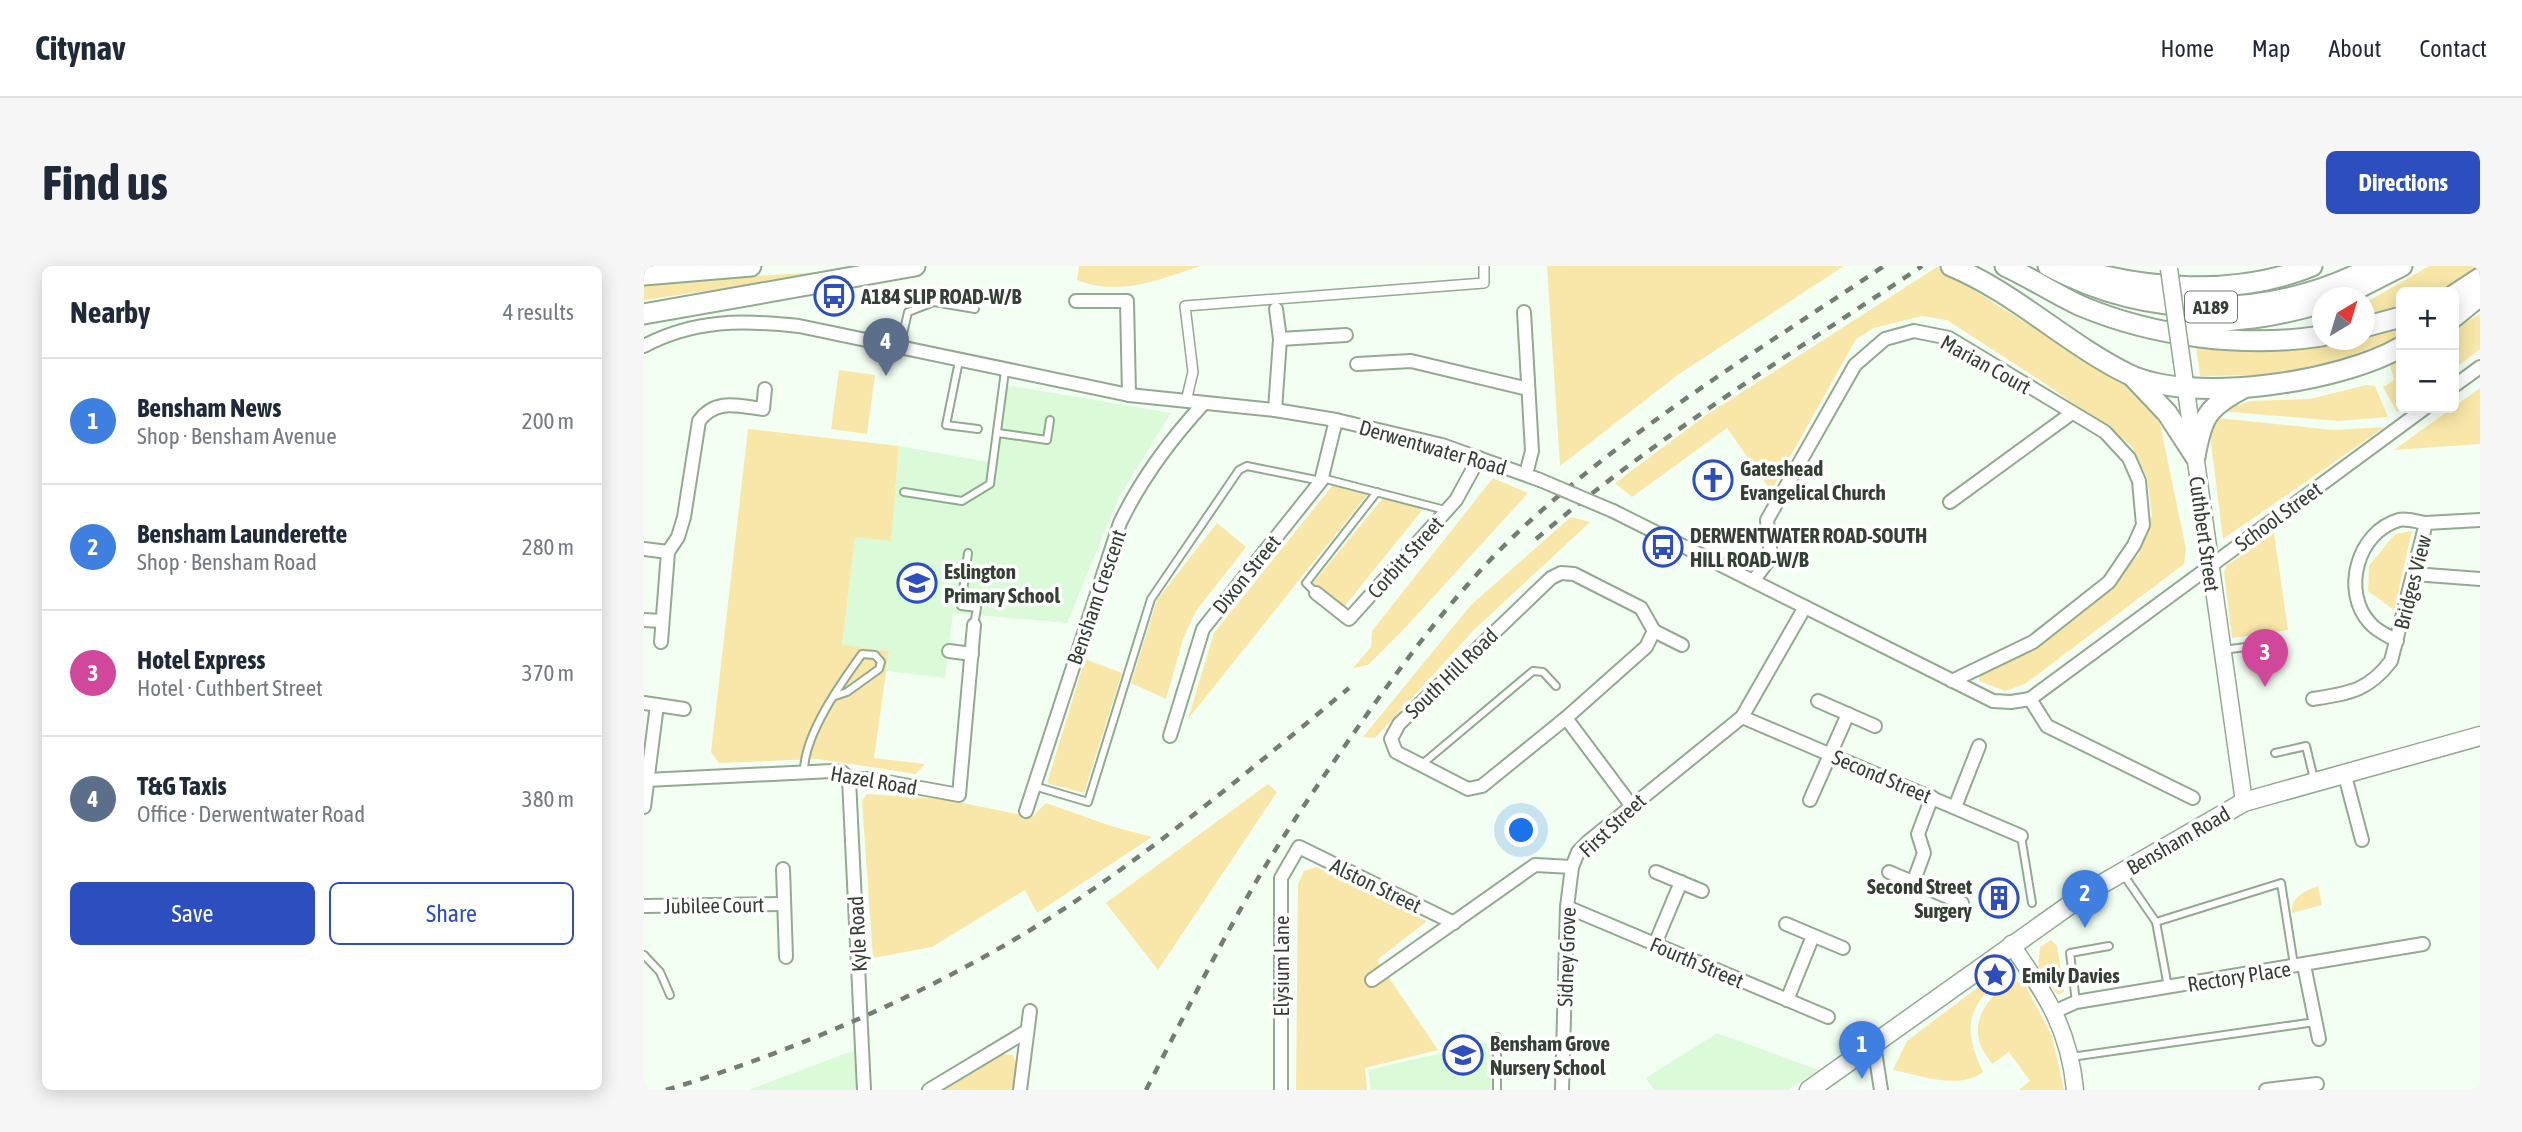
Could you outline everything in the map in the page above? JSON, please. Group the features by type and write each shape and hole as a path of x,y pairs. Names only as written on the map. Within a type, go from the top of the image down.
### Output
{"main road":[{"path":"644,275 751,266"},
{"path":"644,314 915,266"},
{"name":"A189","path":"2048,266 2080,284 2123,297 2197,308 2240,307 2287,299 2353,277 2374,266"},
{"path":"2068,266 2135,282 2215,286 2257,282 2312,266"},
{"path":"2361,287 2402,266"},
{"path":"1956,268 2129,374 2158,402 2195,456"},
{"path":"2008,268 2081,306 2163,330 2210,338 2264,342 2312,337"},
{"name":"A189","path":"2008,268 2079,297 2155,317 2242,321 2312,306"},
{"path":"2459,292 2480,278"},
{"path":"2459,313 2480,296"},
{"path":"2375,324 2396,318"},
{"path":"2129,374 2186,389 2246,387 2323,377 2396,349"},
{"path":"2195,456 2202,422 2208,411 2221,400 2246,387"},
{"name":"Bensham Road","path":"1809,1090 1830,1080 2011,944 2122,872 2244,802 2345,776 2480,736"}],"street":[{"path":"1186,401 1193,372 1185,306 1484,283 1483,266"},
{"name":"Cuthbert Street","path":"2168,268 2244,802"},
{"path":"1076,301 1126,301 1129,395"},
{"path":"1276,309 1280,339 1276,410"},
{"path":"1524,312 1532,451 1526,474"},
{"name":"Derwentwater Road","path":"644,346 695,326 745,320 799,326 959,362 1129,395 1276,410 1335,420 1442,445 1526,474 1613,511 1993,701 2030,699"},
{"name":"Marian Court","path":"1754,580 1771,557 1767,520 1855,365 1885,339 1914,331 1949,338 2105,432 2129,457 2139,481 2143,525 2109,582 2033,642 1952,681"},
{"path":"1280,339 1346,335"},
{"path":"1357,364 1410,361 1528,389"},
{"path":"2459,382 2480,367"},
{"path":"661,642 668,552 678,537 684,517 699,421 708,409 719,404 763,409 765,390"},
{"name":"Bensham Crescent","path":"1026,811 1120,523 1138,487 1168,442 1204,403"},
{"path":"1950,502 2072,413"},
{"name":"School Street","path":"2030,699 2418,413"},
{"name":"Dixon Street","path":"1170,736 1203,629 1321,479 1335,420"},
{"name":"Corbitt Street","path":"1316,593 1349,619 1447,511 1479,458"},
{"name":"Bridges View","path":"2398,641 2370,624 2354,596 2357,565 2371,537 2399,520 2426,523 2480,520"},
{"name":"Bridges View","path":"2313,699 2354,692 2377,679 2391,661 2426,523"},
{"path":"644,549 668,552"},
{"name":"South Hill Road","path":"1654,631 1646,647 1566,718 1482,786 1468,789 1396,752 1391,739 1399,724 1551,578 1561,573 1574,574 1641,608 1654,631 1682,645"},
{"path":"2414,574 2480,579"},
{"name":"First Street","path":"1372,980 1535,865 1572,867 1583,846 1742,717 1805,607"},
{"path":"644,620 662,621"},
{"name":"Hazel Road","path":"646,780 837,771 849,779 871,779 959,795 974,625"},
{"path":"949,651 972,654"},
{"path":"2030,699 2047,726 2193,798"},
{"path":"1818,701 1875,726"},
{"path":"644,807 651,704 684,709"},
{"path":"1810,800 1848,714"},
{"name":"Second Street","path":"1742,717 2021,836"},
{"path":"1566,718 1631,805"},
{"path":"1955,807 1979,746"},
{"path":"2345,776 2362,840"},
{"name":"Kyle Road","path":"849,779 864,1090"},
{"path":"1913,883 1924,853 1918,834 1932,797"},
{"name":"Alston Street","path":"1299,847 1454,923"},
{"name":"Elysium Lane","path":"1282,1090 1281,877 1299,847"},
{"name":"Sidney Grove","path":"1562,1090 1567,907 1572,867"},
{"path":"783,869 786,957"},
{"path":"1656,872 1702,891"},
{"path":"1889,872 1962,903"},
{"path":"1655,944 1681,882"},
{"name":"Jubilee Court","path":"644,906 784,904"},
{"name":"Fourth Street","path":"1567,907 1828,1017"},
{"path":"1786,924 1843,948"},
{"path":"1787,1000 1814,936"},
{"path":"2011,944 2056,1011 2071,1057 2075,1090"},
{"name":"Rectory Place","path":"2056,1011 2076,1002 2423,944"},
{"path":"2299,966 2319,1039"},
{"path":"1020,1090 1030,1011"},
{"path":"929,1090 1027,1031"},
{"path":"1874,1045 1881,1090"},
{"path":"2266,1090 2317,1084"}],"lane":[{"path":"900,349 908,312 934,302 975,309"},
{"path":"959,362 946,425 978,429"},
{"path":"904,492 962,501 974,496 989,484 1005,371"},
{"path":"998,433 1047,440 1050,420"},
{"path":"1034,786 1088,802 1151,599 1239,470 1247,466 1321,479 1447,511"},
{"path":"1316,593 1306,583 1377,492"},
{"path":"968,553 961,606 977,608 974,625"},
{"path":"2221,650 2276,643"},
{"path":"804,773 804,761 811,740 835,696 862,654 875,655 881,662 879,669 847,692 835,696"},
{"path":"1421,765 1533,671 1543,672 1556,686"},
{"path":"2275,753 2306,746 2316,784"},
{"path":"2021,836 2032,903"},
{"path":"2122,872 2156,922 2168,987"},
{"path":"2156,922 2281,883 2299,966"},
{"path":"2076,1002 2070,953 2109,946"},
{"path":"644,956 660,972 670,995"},
{"path":"2071,1057 2316,1022"},
{"path":"1497,1037 1497,1090"}],"shaded area":[{"path":"1079,266 1200,266 1139,285 1108,287 1077,280"},
{"path":"1547,266 1844,266 1679,374 1560,466"},
{"path":"2429,266 2480,266 2447,287 2396,287 2396,308 2375,315 2375,297"},
{"path":"1937,267 2137,393 2159,419 2186,549 2184,564 2025,684 2005,691 1979,681 1980,673 2113,584 2139,554 2152,515 2147,477 2131,445 2050,387 1947,320 1922,316 1874,328 1856,339 1771,491 1727,428 1632,497 1615,483 1705,416"},
{"path":"840,271 658,298 644,300 644,282"},
{"path":"2480,314 2480,349 2459,365 2459,350 2459,326"},
{"path":"2396,329 2396,339 2375,347 2375,334"},
{"path":"2196,346 2312,346 2312,350 2367,350 2338,361 2263,375 2200,376"},
{"path":"2396,361 2396,410 2383,387 2394,380 2390,365"},
{"path":"839,370 875,375 867,434 831,429"},
{"path":"1000,384 1171,413 1119,497 1067,623 953,613 945,678 887,671 889,651 842,645 855,537 891,540 899,446 989,462"},
{"path":"2366,385 2375,386 2388,417 2338,421 2220,411 2250,401 2310,399"},
{"path":"2480,388 2480,444 2394,450 2445,413 2459,413 2459,403"},
{"path":"2218,418 2333,430 2385,427 2223,539 2210,435"},
{"path":"748,429 899,446 891,541 855,537 842,645 889,651 874,758 925,764 916,774 818,759 719,763 711,752"},
{"path":"1493,478 1528,493 1368,665 1353,668 1371,647 1372,631"},
{"path":"1333,485 1368,494 1188,719 1214,633"},
{"path":"1383,498 1424,508 1343,608 1313,583"},
{"path":"1571,517 1590,522 1474,630 1375,738 1363,737 1471,605"},
{"path":"1217,523 1246,547 1196,611 1183,639 1166,699 1131,683 1157,600"},
{"path":"2412,531 2394,610 2368,591 2369,566 2395,534"},
{"path":"2274,533 2288,630 2232,638 2224,573 2226,566"},
{"path":"1085,659 1122,673 1084,793 1047,783"},
{"path":"1268,784 1277,792 1158,970 1106,903"},
{"path":"867,794 943,799 1032,817 1046,803 1152,837 1037,913 1025,890 932,947 873,958 862,801"},
{"path":"1316,867 1427,921 1377,960 1438,1050 1365,1068 1367,1090 1296,1090 1298,884 1304,871"},
{"path":"2318,886 2322,905 2292,913 2296,899"},
{"path":"2051,940 2057,946 2064,991 2061,994 2057,994 2038,966 2040,947"},
{"path":"2001,970 2006,976 1983,997 1972,1018 1972,1043 1983,1072 1963,1080 1952,1081 1893,1070 1907,1041"},
{"path":"2023,981 2052,1036 2064,1090 2019,1090 2030,1081 2009,1052 1992,1064 1982,1049 1978,1030 1983,1010 1996,994 2014,983"},
{"path":"1717,1033 1819,1070 1788,1090 1654,1090 1646,1078"},
{"name":"Bensham Grove Nursery School","path":"1494,1041 1494,1090 1371,1090 1368,1070"},
{"path":"855,1050 856,1090 749,1090"},
{"path":"1003,1054 1013,1055 1017,1065 1015,1090 945,1090"}],"railway":[{"path":"1146,1090 1230,928 1286,833 1388,685 1465,587 1508,541 1615,450 1703,387 1884,266"},
{"path":"1536,539 1676,431 1922,266"},
{"path":"666,1090 817,1037 916,992 1011,941 1132,862 1242,777 1349,688"}],"place":[{"name":"A184 SLIP ROAD-W/B","path":"834,296"},
{"name":"T&G Taxis","path":"886,376"},
{"name":"Gateshead Evangelical Church","path":"1713,480"},
{"name":"DERWENTWATER ROAD-SOUTH HILL ROAD-W/B","path":"1663,547"},
{"name":"Eslington Primary School","path":"917,583"},
{"name":"Hotel Express","path":"2265,687"},
{"name":"Second Street Surgery","path":"1999,898"},
{"name":"Bensham Launderette","path":"2085,928"},
{"name":"Emily Davies","path":"1995,975"},
{"name":"Bensham Grove Nursery School","path":"1463,1055"},
{"name":"Bensham News","path":"1862,1079"}]}
